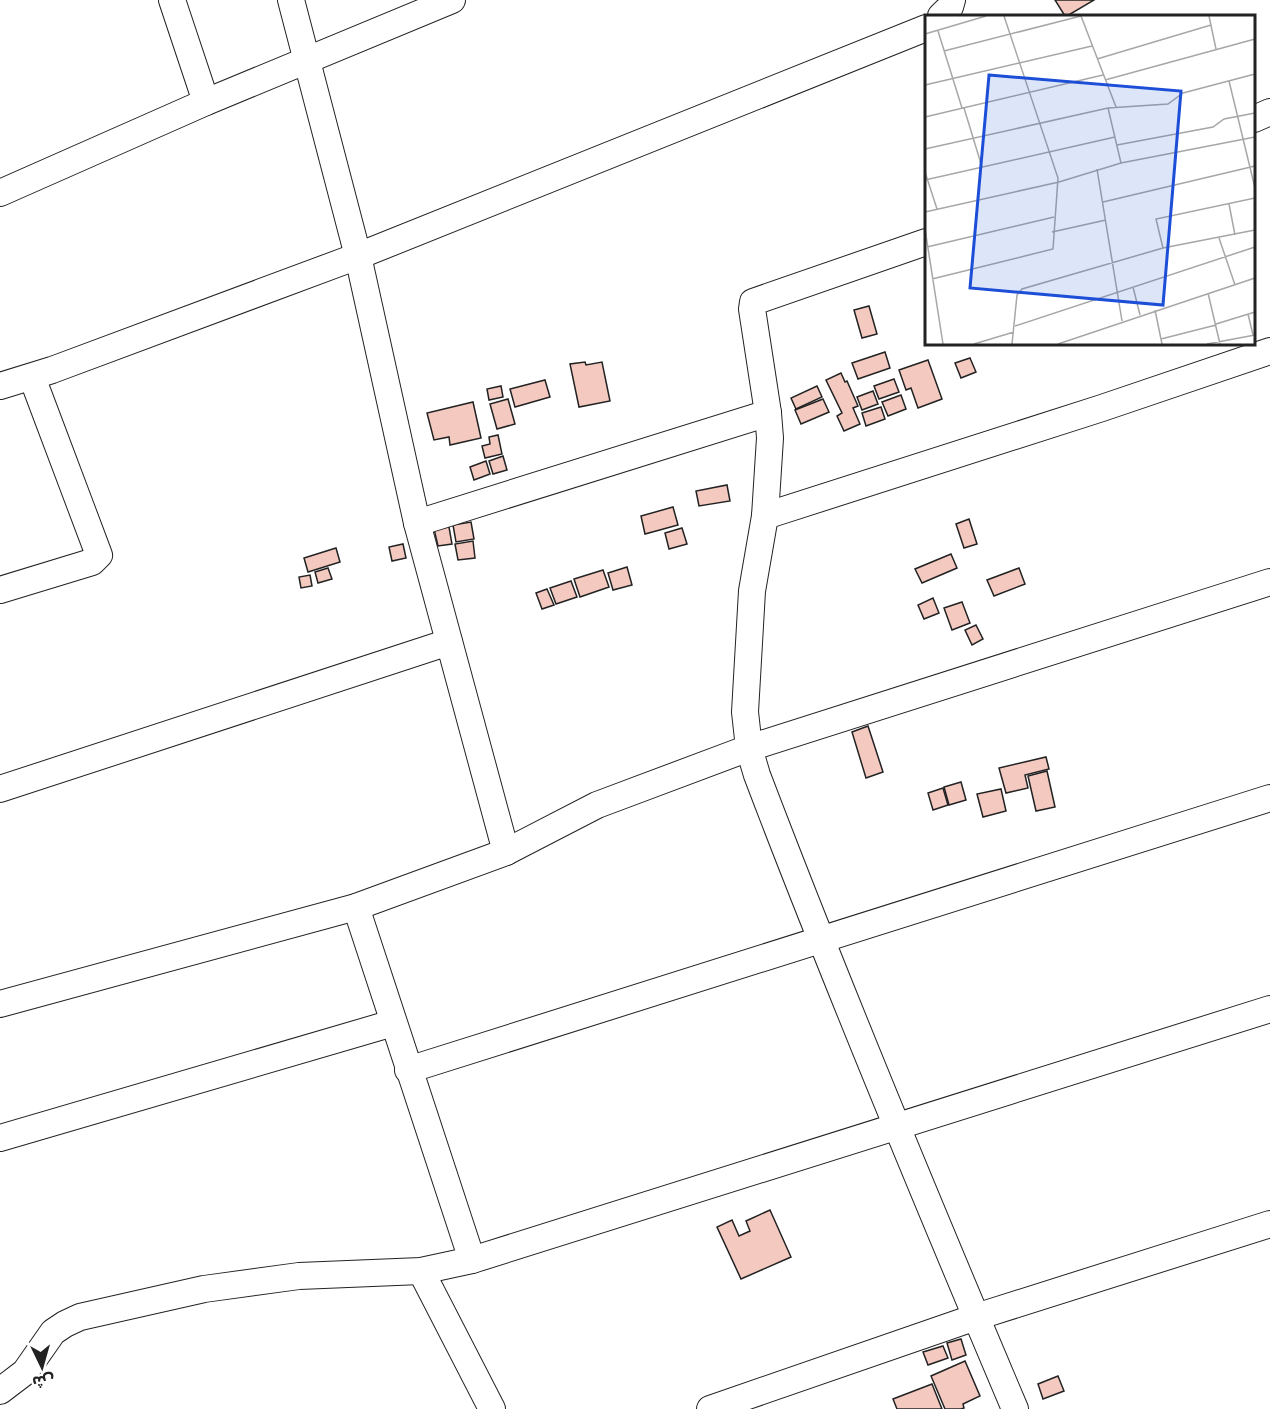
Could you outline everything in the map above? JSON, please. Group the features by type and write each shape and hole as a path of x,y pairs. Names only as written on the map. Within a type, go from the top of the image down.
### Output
{"street":[{"path":"172,0 206,102"},
{"path":"291,0 358,256 417,523 506,852"},
{"path":"0,193 206,102 308,62 453,0"},
{"path":"942,15 950,7 952,0"},
{"path":"0,386 32,377 358,256 925,29"},
{"path":"1255,119 1270,112"},
{"path":"925,243 753,302 752,309 770,438 765,516 752,591 745,712 749,748 757,775 819,939 1015,1409"},
{"path":"765,516 1102,408 1270,351"},
{"path":"0,590 92,562 99,555 32,377"},
{"path":"417,523 768,412"},
{"path":"0,1004 356,906 506,852 597,805 749,748 1270,582"},
{"path":"0,789 449,642"},
{"path":"408,1070 819,939 1268,805"},
{"path":"356,906 472,1260"},
{"path":"0,1391 25,1372 53,1332 80,1317 173,1295 236,1284 299,1276 421,1271 472,1260 1270,1009"},
{"path":"0,1137 393,1023"},
{"path":"710,1409 976,1317 1270,1224"},
{"path":"421,1271 492,1409"}],"building":[{"path":"1055,0 1094,0 1069,15 1064,15"},
{"path":"869,306 877,334 862,338 854,310"},
{"path":"885,352 890,368 858,379 852,363"},
{"path":"970,358 976,372 961,378 955,363"},
{"path":"928,360 942,399 918,408 911,388 906,390 899,370"},
{"path":"585,362 586,365 602,362 610,401 579,407 570,364"},
{"path":"841,373 858,406 853,408 860,424 844,431 837,416 842,413 826,380"},
{"path":"894,379 899,392 879,399 874,386"},
{"path":"545,380 550,397 515,407 510,389"},
{"path":"501,386 503,397 489,400 487,389"},
{"path":"817,386 822,397 796,409 791,398"},
{"path":"873,391 878,404 862,410 857,397"},
{"path":"901,395 906,409 888,416 882,402"},
{"path":"508,399 515,424 497,429 490,404"},
{"path":"823,399 829,412 801,424 795,410"},
{"path":"473,402 481,438 450,445 449,437 434,440 427,413"},
{"path":"881,407 885,419 866,426 862,413"},
{"path":"498,435 502,454 485,458 482,446 490,444 489,437"},
{"path":"503,456 507,470 493,474 489,461"},
{"path":"486,461 490,474 474,480 470,467"},
{"path":"727,485 730,501 699,506 696,491"},
{"path":"673,507 678,525 645,534 641,516"},
{"path":"969,519 977,544 964,548 956,524"},
{"path":"471,522 474,539 456,542 453,525"},
{"path":"449,527 452,544 438,546 434,529"},
{"path":"682,528 687,544 669,549 665,533"},
{"path":"473,541 475,558 458,560 455,544"},
{"path":"403,544 406,558 392,561 389,547"},
{"path":"336,548 340,562 308,572 304,558"},
{"path":"951,554 957,568 922,583 915,569"},
{"path":"627,567 632,585 613,590 608,573"},
{"path":"328,568 332,579 318,583 315,572"},
{"path":"1019,568 1025,584 994,596 987,580"},
{"path":"603,570 609,587 580,597 574,579"},
{"path":"310,575 312,586 301,588 299,577"},
{"path":"571,581 577,597 556,604 550,588"},
{"path":"547,589 554,605 542,609 536,593"},
{"path":"933,598 939,613 924,619 918,605"},
{"path":"962,602 970,623 952,630 944,608"},
{"path":"976,625 983,639 972,645 965,630"},
{"path":"868,726 883,772 866,778 852,732"},
{"path":"1046,757 1049,769 1025,775 1028,788 1006,793 999,768"},
{"path":"1047,771 1055,807 1036,811 1028,776"},
{"path":"961,782 966,800 949,805 944,787"},
{"path":"943,788 948,805 933,810 928,793"},
{"path":"1001,789 1006,811 983,817 977,794"},
{"path":"770,1210 791,1257 741,1279 717,1227 732,1220 739,1236 750,1231 746,1221"},
{"path":"961,1339 966,1355 952,1360 947,1343"},
{"path":"943,1346 948,1358 928,1365 923,1352"},
{"path":"965,1361 980,1396 963,1404 964,1408 945,1409 931,1376"},
{"path":"1058,1376 1064,1391 1043,1399 1038,1384"},
{"path":"932,1384 942,1409 897,1409 893,1399"}]}
